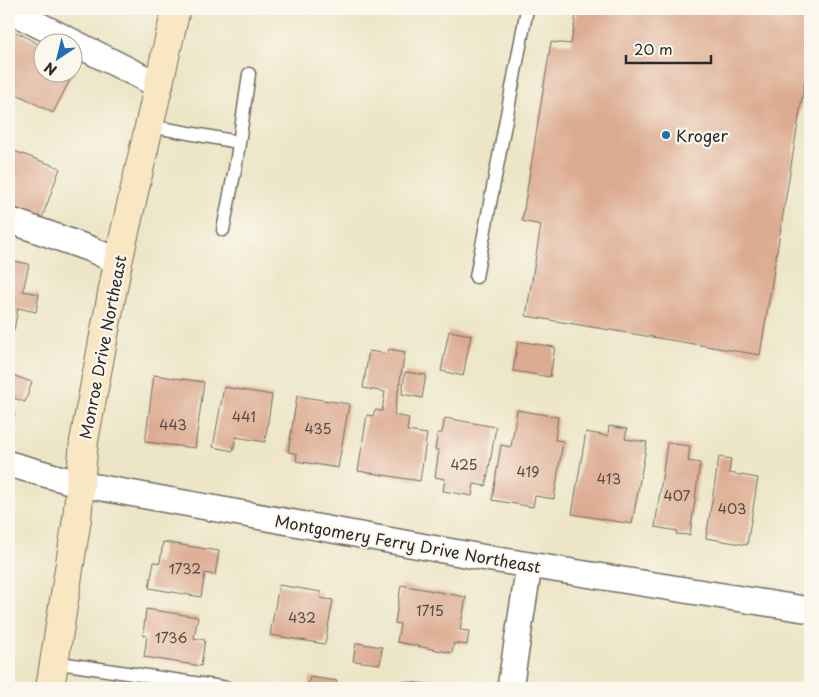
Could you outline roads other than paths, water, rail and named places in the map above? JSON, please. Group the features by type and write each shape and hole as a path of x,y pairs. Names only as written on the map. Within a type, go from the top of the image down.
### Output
{"main road":[{"name":"Monroe Drive Northeast","path":"51,675 77,519 81,458 118,262 160,86 176,9"}],"street":[{"path":"9,10 160,86"},
{"path":"9,220 93,250 118,262"},
{"name":"Montgomery Ferry Drive Northeast","path":"9,464 80,484 529,566 810,610"},
{"path":"510,688 529,566"}],"lane":[{"path":"476,277 527,9"},
{"path":"223,230 249,74"},
{"path":"150,126 238,142"},
{"path":"51,675 228,688"}],"place":[{"name":"Kroger","path":"666,135"}]}
